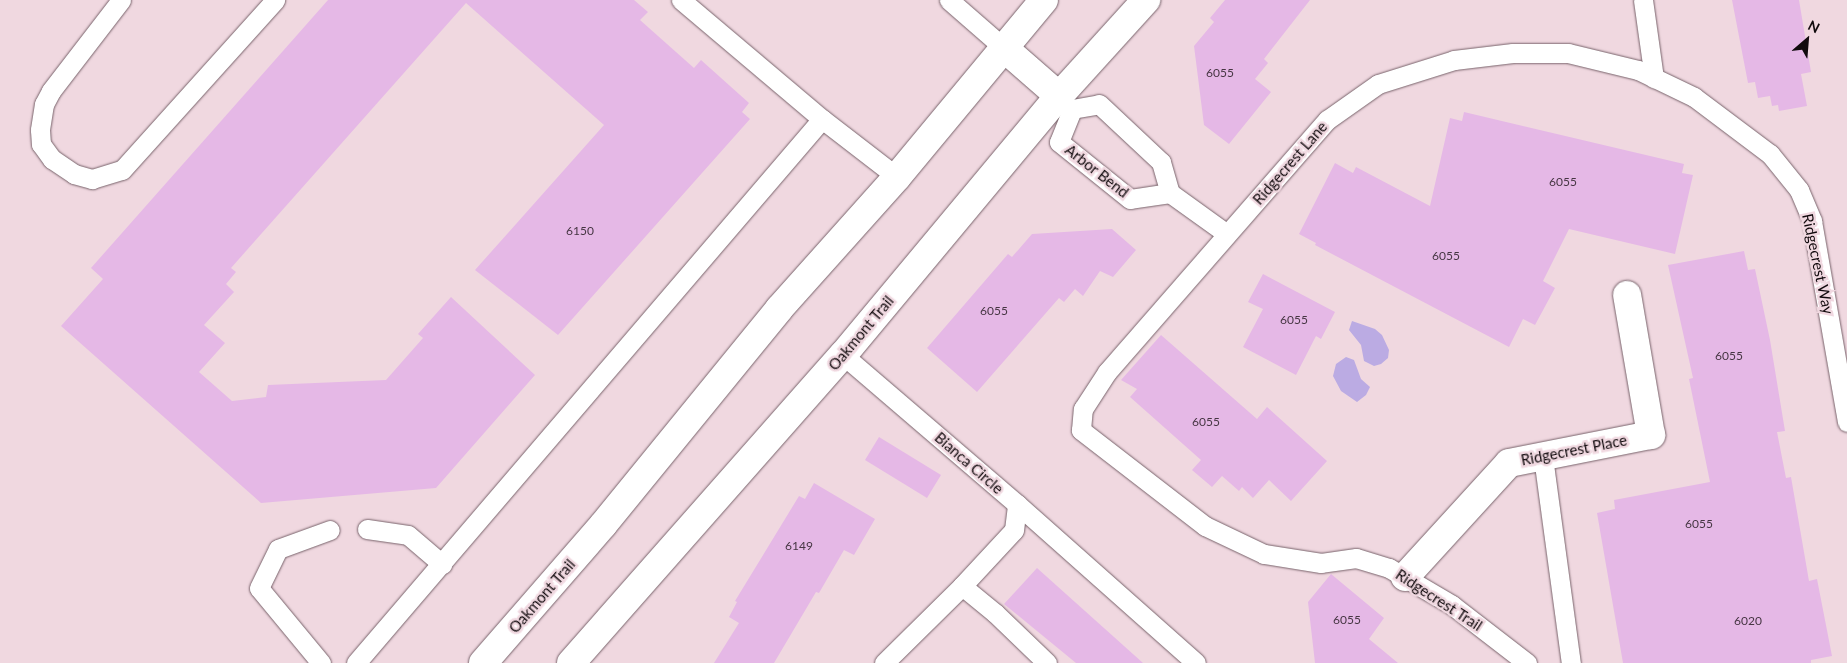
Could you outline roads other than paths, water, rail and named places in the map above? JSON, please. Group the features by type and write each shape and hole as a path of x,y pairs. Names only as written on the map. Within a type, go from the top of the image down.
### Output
{"street":[{"name":"Oakmont Trail","path":"483,663 603,525 779,310 897,178 1044,0"},
{"name":"Oakmont Trail","path":"571,663 1066,103 1146,0"},
{"path":"1004,48 1066,103"},
{"name":"Ridgecrest Place","path":"1404,577 1509,463 1651,435 1628,295"}],"lane":[{"path":"121,0 51,91 44,104 40,130 41,144 52,159 74,174 92,179 122,170 275,0"},
{"path":"681,0 822,119 897,178"},
{"path":"949,0 1004,48"},
{"path":"1643,0 1654,78"},
{"name":"Ridgecrest Lane","path":"1081,430 1083,409 1108,372 1327,120 1378,84 1454,60 1513,53 1568,53 1638,70 1654,78"},
{"name":"Ridgecrest Way","path":"1654,78 1694,97 1770,154 1799,190 1812,222 1847,422"},
{"path":"1066,103 1099,104 1162,162 1170,193 1227,234"},
{"name":"Arbor Bend","path":"1066,103 1059,142 1130,199 1170,193"},
{"path":"362,661 442,564 822,119"},
{"name":"Bianca Circle","path":"843,355 1017,504 1014,530 962,586 884,663"},
{"name":"Ridgecrest Trail","path":"1081,430 1205,526 1264,554 1321,563 1356,558 1389,568 1452,605 1527,663"},
{"path":"1543,456 1571,663"},
{"path":"1017,504 1196,663"},
{"path":"367,529 408,535 442,564"},
{"path":"321,663 259,588 278,549 330,530"},
{"path":"962,586 995,613 1047,663"}]}
